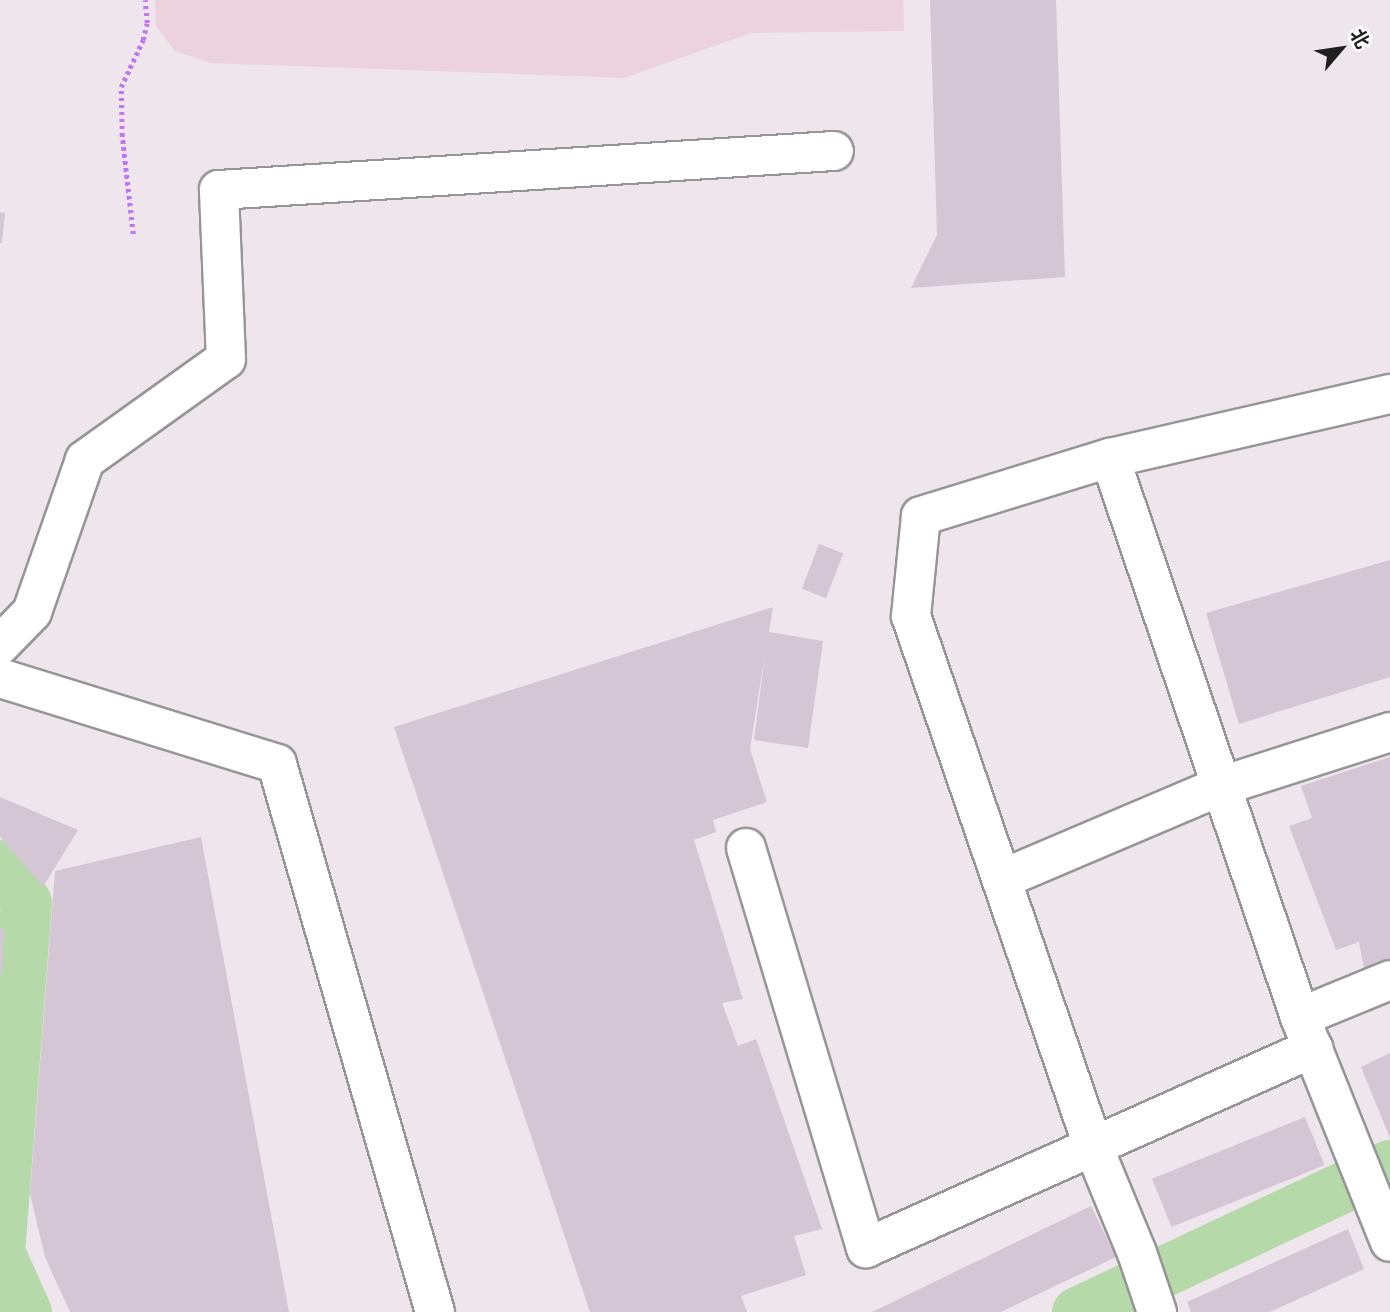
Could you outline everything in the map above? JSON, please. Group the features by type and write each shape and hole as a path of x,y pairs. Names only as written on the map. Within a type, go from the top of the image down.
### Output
{"lane":[{"path":"0,645 32,612 85,460 226,359 219,190 834,150"},
{"path":"1157,1310 1093,1146 911,616 921,516 1110,458 1390,394"},
{"path":"1110,458 1306,1032 1383,1225"},
{"path":"0,678 276,764 435,1312"},
{"path":"1002,879 1221,786 1390,732"},
{"path":"746,848 866,1248 1093,1146 1306,1032 1390,980"}],"path":[{"path":"132,234 122,136 121,87 143,40 147,23 145,0"}],"shaded area":[{"path":"155,0 903,0 904,31 751,33 624,78 211,63 175,51 156,26"}],"building":[{"path":"930,0 1056,0 1065,277 911,288 937,235"},
{"path":"0,212 5,213 2,243 0,243"},
{"path":"819,544 843,553 826,598 802,589"},
{"path":"1390,560 1390,677 1239,724 1206,613"},
{"path":"773,607 769,632 823,641 808,748 754,740 765,654 750,749 767,802 713,820 716,832 694,840 743,999 722,1003 738,1046 756,1039 822,1229 794,1236 806,1275 741,1296 747,1312 590,1312 394,727"},
{"path":"1390,757 1390,965 1365,974 1359,942 1336,950 1289,826 1312,818 1301,786"},
{"path":"0,797 78,830 43,887 0,837"},
{"path":"201,837 289,1312 70,1312 45,1257 30,1194 55,871"},
{"path":"0,929 4,930 2,974 0,974"},
{"path":"1390,1053 1390,1138 1361,1067"},
{"path":"1305,1117 1324,1165 1171,1227 1152,1179"},
{"path":"1091,1206 1116,1257 1001,1312 872,1312"},
{"path":"1348,1229 1364,1269 1270,1312 1191,1312 1187,1302"}],"waterway":[{"path":"0,865 26,902 0,1241"},
{"path":"1077,1312 1390,1165"},
{"path":"0,1254 26,1312"}]}
